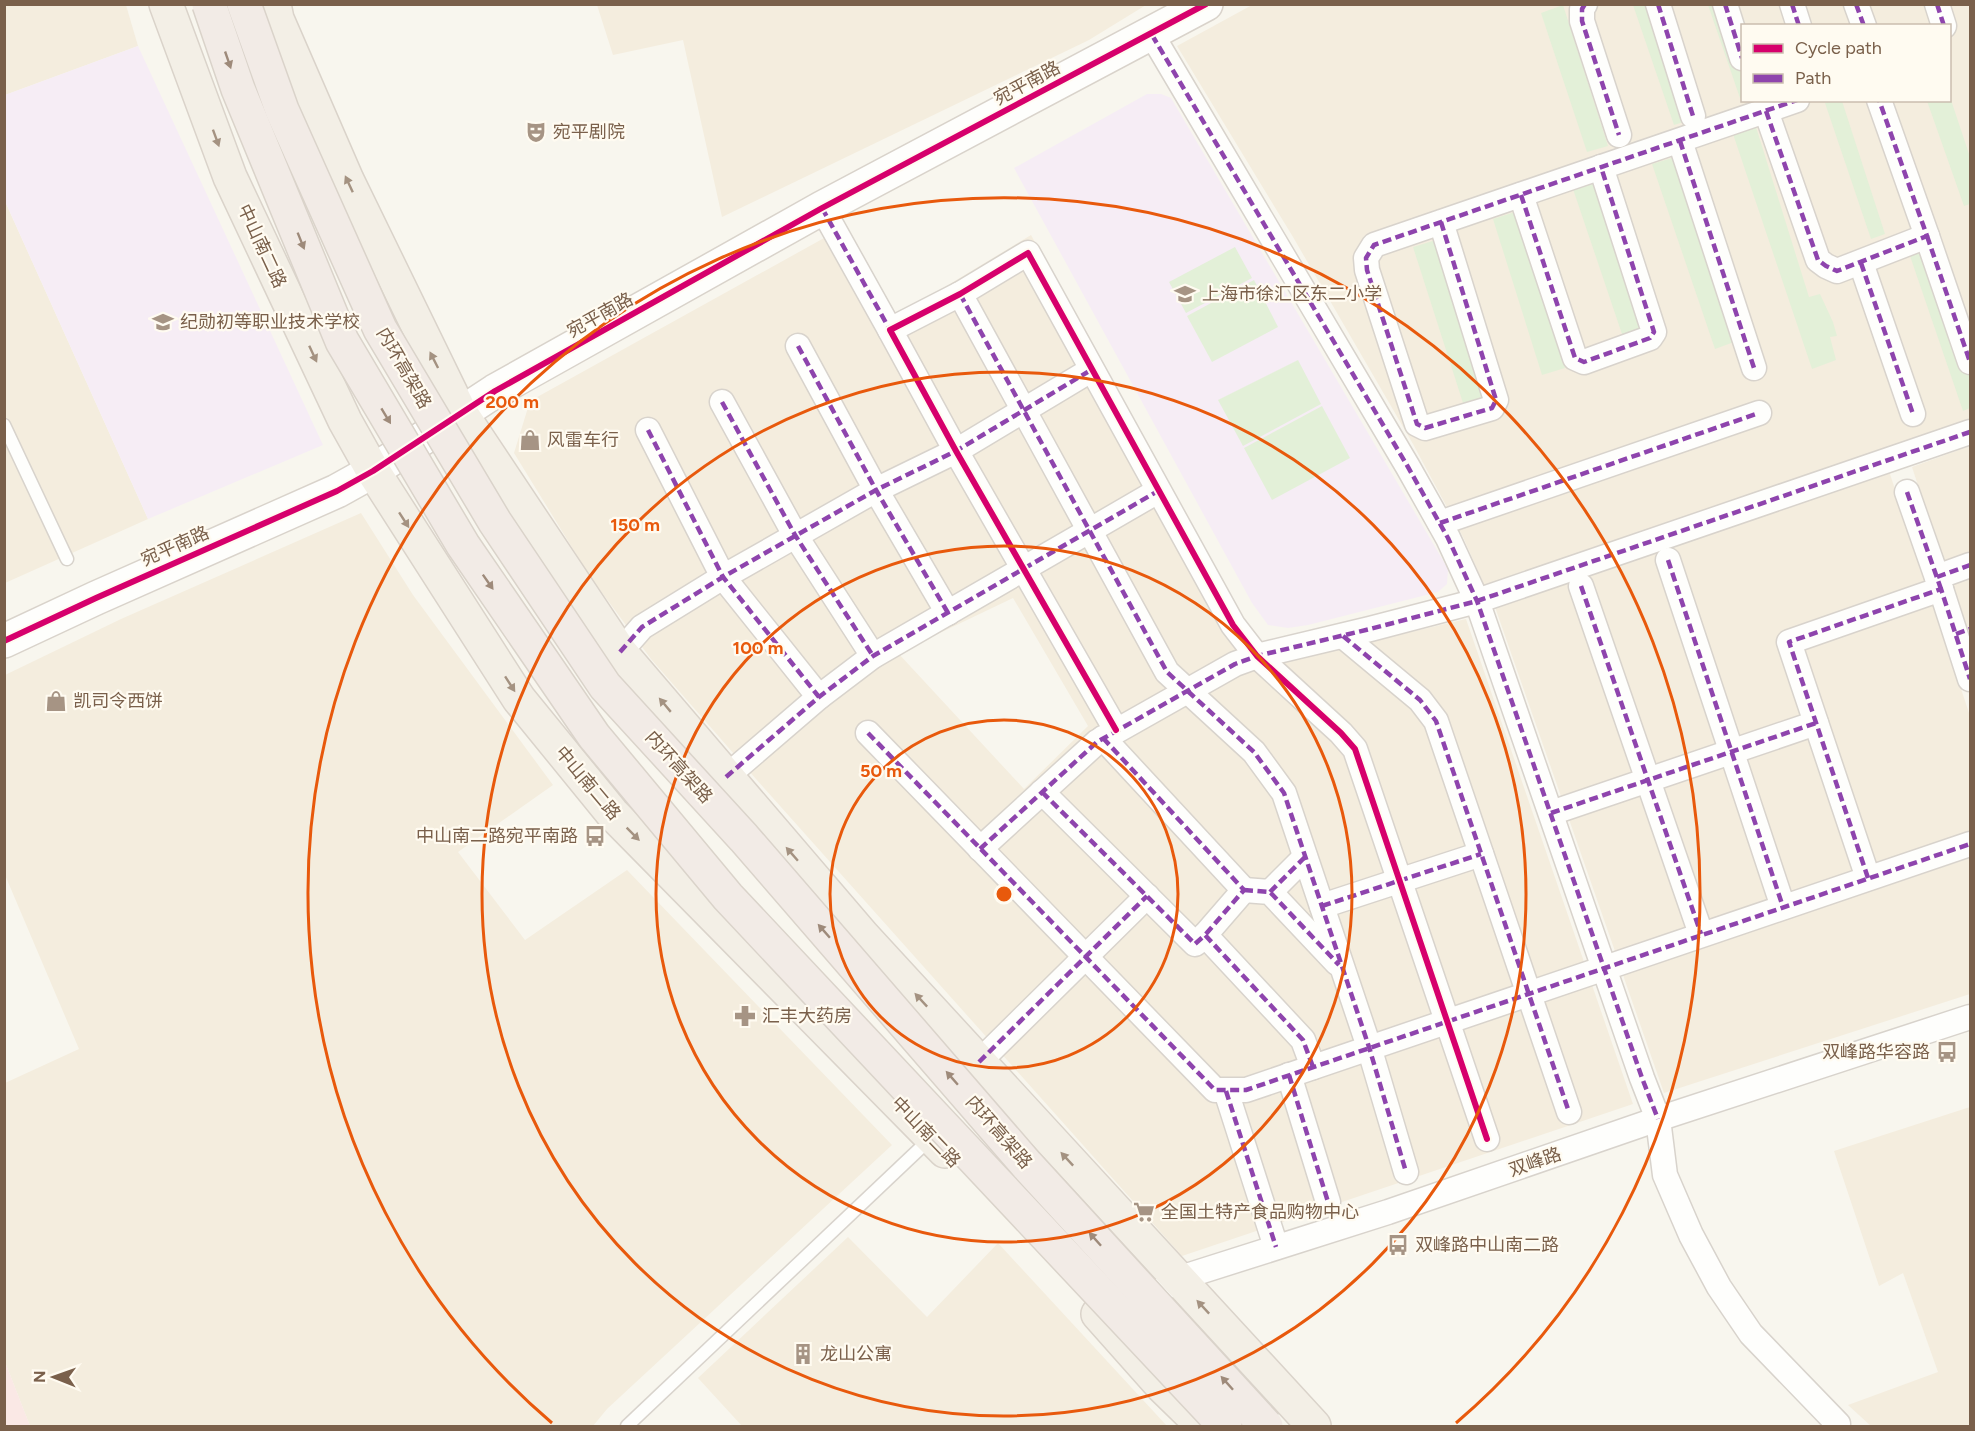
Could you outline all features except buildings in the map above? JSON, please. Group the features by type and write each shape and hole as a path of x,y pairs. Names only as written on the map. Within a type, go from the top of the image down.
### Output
{"highway":[{"name":"内环高架路","path":"210,4 238,89 342,341 463,545 594,736 728,897 1225,1426"},
{"name":"内环高架路","path":"244,4 282,110 380,329 495,522 605,686 744,838 1027,1165 1266,1426"}],"main road":[{"name":"中山南二路","path":"166,4 230,177 345,420 373,471 519,699 612,813 932,1137 1110,1327 1162,1386 1203,1426"},
{"path":"274,4 277,19 347,180 460,412 620,652 863,936 1314,1426"},
{"name":"宛平南路","path":"4,641 337,491 373,471 495,391 822,208 1152,35 1206,4"}],"street":[{"path":"1585,4 1582,9 1582,21 1619,135"},
{"path":"1658,4 1694,116"},
{"path":"1725,4 1741,52"},
{"path":"1792,4 1798,24"},
{"path":"1856,4 1863,24"},
{"path":"1937,4 1943,24"},
{"path":"1152,35 1408,467 1463,569 1477,601 1658,1119 1665,1175 1690,1235 1719,1287 1751,1334 1840,1425"},
{"path":"1441,222 1496,400 1492,408 1425,428 1417,424 1367,270 1366,258 1374,245 1441,222 1680,141 1791,102"},
{"path":"1880,102 1971,362"},
{"path":"1766,111 1818,260 1837,271 1927,236"},
{"path":"1680,141 1754,368"},
{"path":"1521,195 1575,358 1584,362 1650,338 1654,332 1601,168"},
{"path":"822,208 1023,570 1109,734 1244,890 1270,892 1342,969"},
{"path":"890,330 960,294 1028,253 1222,607 1257,656 1355,749 1487,1139"},
{"path":"1861,262 1913,414"},
{"path":"960,294 1167,672 1254,752 1284,793 1369,1047 1406,1172"},
{"path":"798,346 876,490 948,613"},
{"path":"620,652 642,627 723,577 876,490 956,451 1091,370"},
{"path":"722,402 795,535 873,656"},
{"path":"1440,523 1759,413"},
{"path":"648,430 723,577 819,697"},
{"path":"980,849 1109,734 1235,664 1257,656 1477,601 1971,432"},
{"path":"726,777 819,697 873,656 1158,491"},
{"path":"1907,492 1939,583 1963,632 1971,679"},
{"path":"1668,560 1783,907"},
{"path":"1868,878 1789,642 1939,583 1971,566"},
{"path":"1581,586 1701,934"},
{"path":"1343,636 1420,700 1436,721 1569,1112"},
{"path":"1551,813 1816,723"},
{"path":"868,734 1215,1090 1246,1090 1971,844"},
{"path":"1042,792 1195,944 1244,890"},
{"path":"1322,906 1481,854"},
{"path":"1270,892 1305,857"},
{"path":"979,1062 1147,896"},
{"path":"1205,935 1303,1040 1313,1067"},
{"name":"双峰路","path":"1110,1327 1178,1280 1389,1212 1658,1119 1971,1017"},
{"path":"1289,1075 1328,1202"},
{"path":"1226,1091 1276,1247"}],"lane":[{"path":"5,428 67,559"},
{"path":"627,1426 932,1137"}],"shaded area":[{"path":"597,4 1146,5 1089,40 722,217 683,40 613,55"},
{"path":"5,5 126,5 138,46 5,95"},
{"path":"1252,5 1970,5 1970,420 1485,587 1463,537 1413,444 1293,237 1177,46"},
{"name":"纪勋初等职业技术学校","path":"138,46 323,445 148,519 4,199 5,95"},
{"name":"上海市徐汇区东二小学","path":"1147,94 1161,94 1171,98 1448,569 1447,584 1438,592 1288,628 1268,625 1252,603 1014,168"},
{"path":"4,199 148,519 5,583 4,583"},
{"path":"844,227 895,317 1031,235 1249,633 1288,661 1466,619 1633,1104 1182,1256 651,659 589,575 514,453 530,401","holes":["1013,598 1088,726 1024,789 898,653"]},
{"path":"1970,446 1970,644 1912,467"},
{"path":"1889,471 1970,716 1970,835 1617,957 1495,607"},
{"path":"361,513 413,595 553,785 458,852 525,940 627,870 892,1145 607,1409 593,1426 30,1426 5,1362 5,1083 79,1049 5,875 5,675 121,619"},
{"path":"1970,858 1970,994 1664,1093 1623,975"},
{"path":"1970,1107 1970,1426 1871,1426 1848,1405 1938,1372 1903,1273 1879,1286 1834,1151"},
{"path":"848,1237 927,1317 998,1243 1167,1426 742,1426 698,1378"},
{"path":"5,1362 30,1426 5,1426"}],"green space":[{"path":"1563,5 1608,146 1587,152 1541,13"},
{"path":"1633,5 1649,5 1687,121 1674,125"},
{"path":"1708,5 1721,5 1741,69 1740,98"},
{"path":"1951,100 1970,157 1970,204 1964,206 1927,102 1951,102"},
{"path":"1842,102 1885,234 1871,239 1825,103"},
{"path":"1756,127 1809,297 1820,294 1837,336 1830,337 1836,360 1812,369 1733,134"},
{"path":"1675,157 1734,342 1715,349 1652,164"},
{"path":"1594,181 1643,329 1623,337 1573,189"},
{"path":"1515,212 1565,368 1542,375 1493,219"},
{"path":"1436,240 1485,397 1463,403 1413,247"},
{"path":"1235,247 1252,278 1186,313 1169,282"},
{"path":"1927,248 1970,378 1970,408 1963,411 1909,253"},
{"path":"1254,280 1278,327 1212,362 1187,316"},
{"path":"1298,360 1321,404 1243,446 1218,400"},
{"path":"1322,406 1350,458 1272,500 1244,448"}],"marked path":[{"path":"1585,4 1582,9 1582,21 1619,135"},
{"path":"1658,4 1693,116"},
{"path":"1725,4 1741,55"},
{"path":"1792,4 1798,24"},
{"path":"1856,4 1863,24"},
{"path":"1937,4 1943,24"},
{"path":"1152,35 1448,538 1477,601 1658,1119"},
{"path":"1441,222 1791,102"},
{"path":"1766,111 1818,260 1837,271 1927,236 1880,102"},
{"path":"1680,141 1754,368"},
{"path":"1521,195 1575,358 1584,362 1650,338 1654,332 1601,167"},
{"path":"822,208 890,330"},
{"path":"1441,222 1496,400 1492,408 1425,428 1417,424 1367,270 1366,258 1374,245 1441,222"},
{"path":"1927,236 1970,362"},
{"path":"1861,263 1913,414"},
{"path":"960,294 1167,672 1254,752 1284,793 1369,1047 1406,1172"},
{"path":"798,346 876,490 948,613"},
{"path":"620,652 642,627 723,577 876,490 956,451 1091,370"},
{"path":"722,402 795,535 873,656"},
{"path":"1440,523 1759,413"},
{"path":"648,430 723,577 819,697"},
{"path":"980,849 1097,742 1235,664 1257,656 1477,601 1970,432"},
{"path":"726,777 819,697 873,656 1158,491"},
{"path":"1907,492 1941,589"},
{"path":"1668,560 1783,907"},
{"path":"1937,577 1970,565"},
{"path":"1581,586 1701,934"},
{"path":"1868,878 1789,642 1941,589 1970,679"},
{"path":"1956,634 1970,629"},
{"path":"1343,636 1420,700 1436,721 1569,1112"},
{"path":"1551,813 1816,723"},
{"path":"868,733 1215,1090 1246,1090 1970,844"},
{"path":"1103,738 1244,890 1205,935"},
{"path":"1042,792 1195,944 1205,935 1303,1040 1313,1067"},
{"path":"1322,906 1481,854"},
{"path":"1270,892 1305,857"},
{"path":"1244,890 1270,892 1339,965"},
{"path":"979,1062 1147,896"},
{"path":"1289,1075 1328,1202"},
{"path":"1226,1091 1276,1247"}],"cycle path":[{"path":"4,641 337,491 373,471 495,391 822,208 1206,4"},
{"path":"1116,730 956,451 890,330 960,294 1028,253 1233,625 1257,656 1341,733 1355,749 1487,1139"}],"place":[{"name":"宛平剧院","path":"536,132"},
{"name":"上海市徐汇区东二小学","path":"1185,294"},
{"name":"纪勋初等职业技术学校","path":"163,322"},
{"name":"风雷车行","path":"530,440"},
{"name":"凯司令西饼","path":"56,701"},
{"name":"中山南二路宛平南路","path":"595,836"},
{"name":"汇丰大药房","path":"745,1016"},
{"name":"双峰路华容路","path":"1947,1052"},
{"name":"全国土特产食品购物中心","path":"1144,1212"},
{"name":"双峰路中山南二路","path":"1398,1245"},
{"name":"龙山公寓","path":"803,1354"}]}
